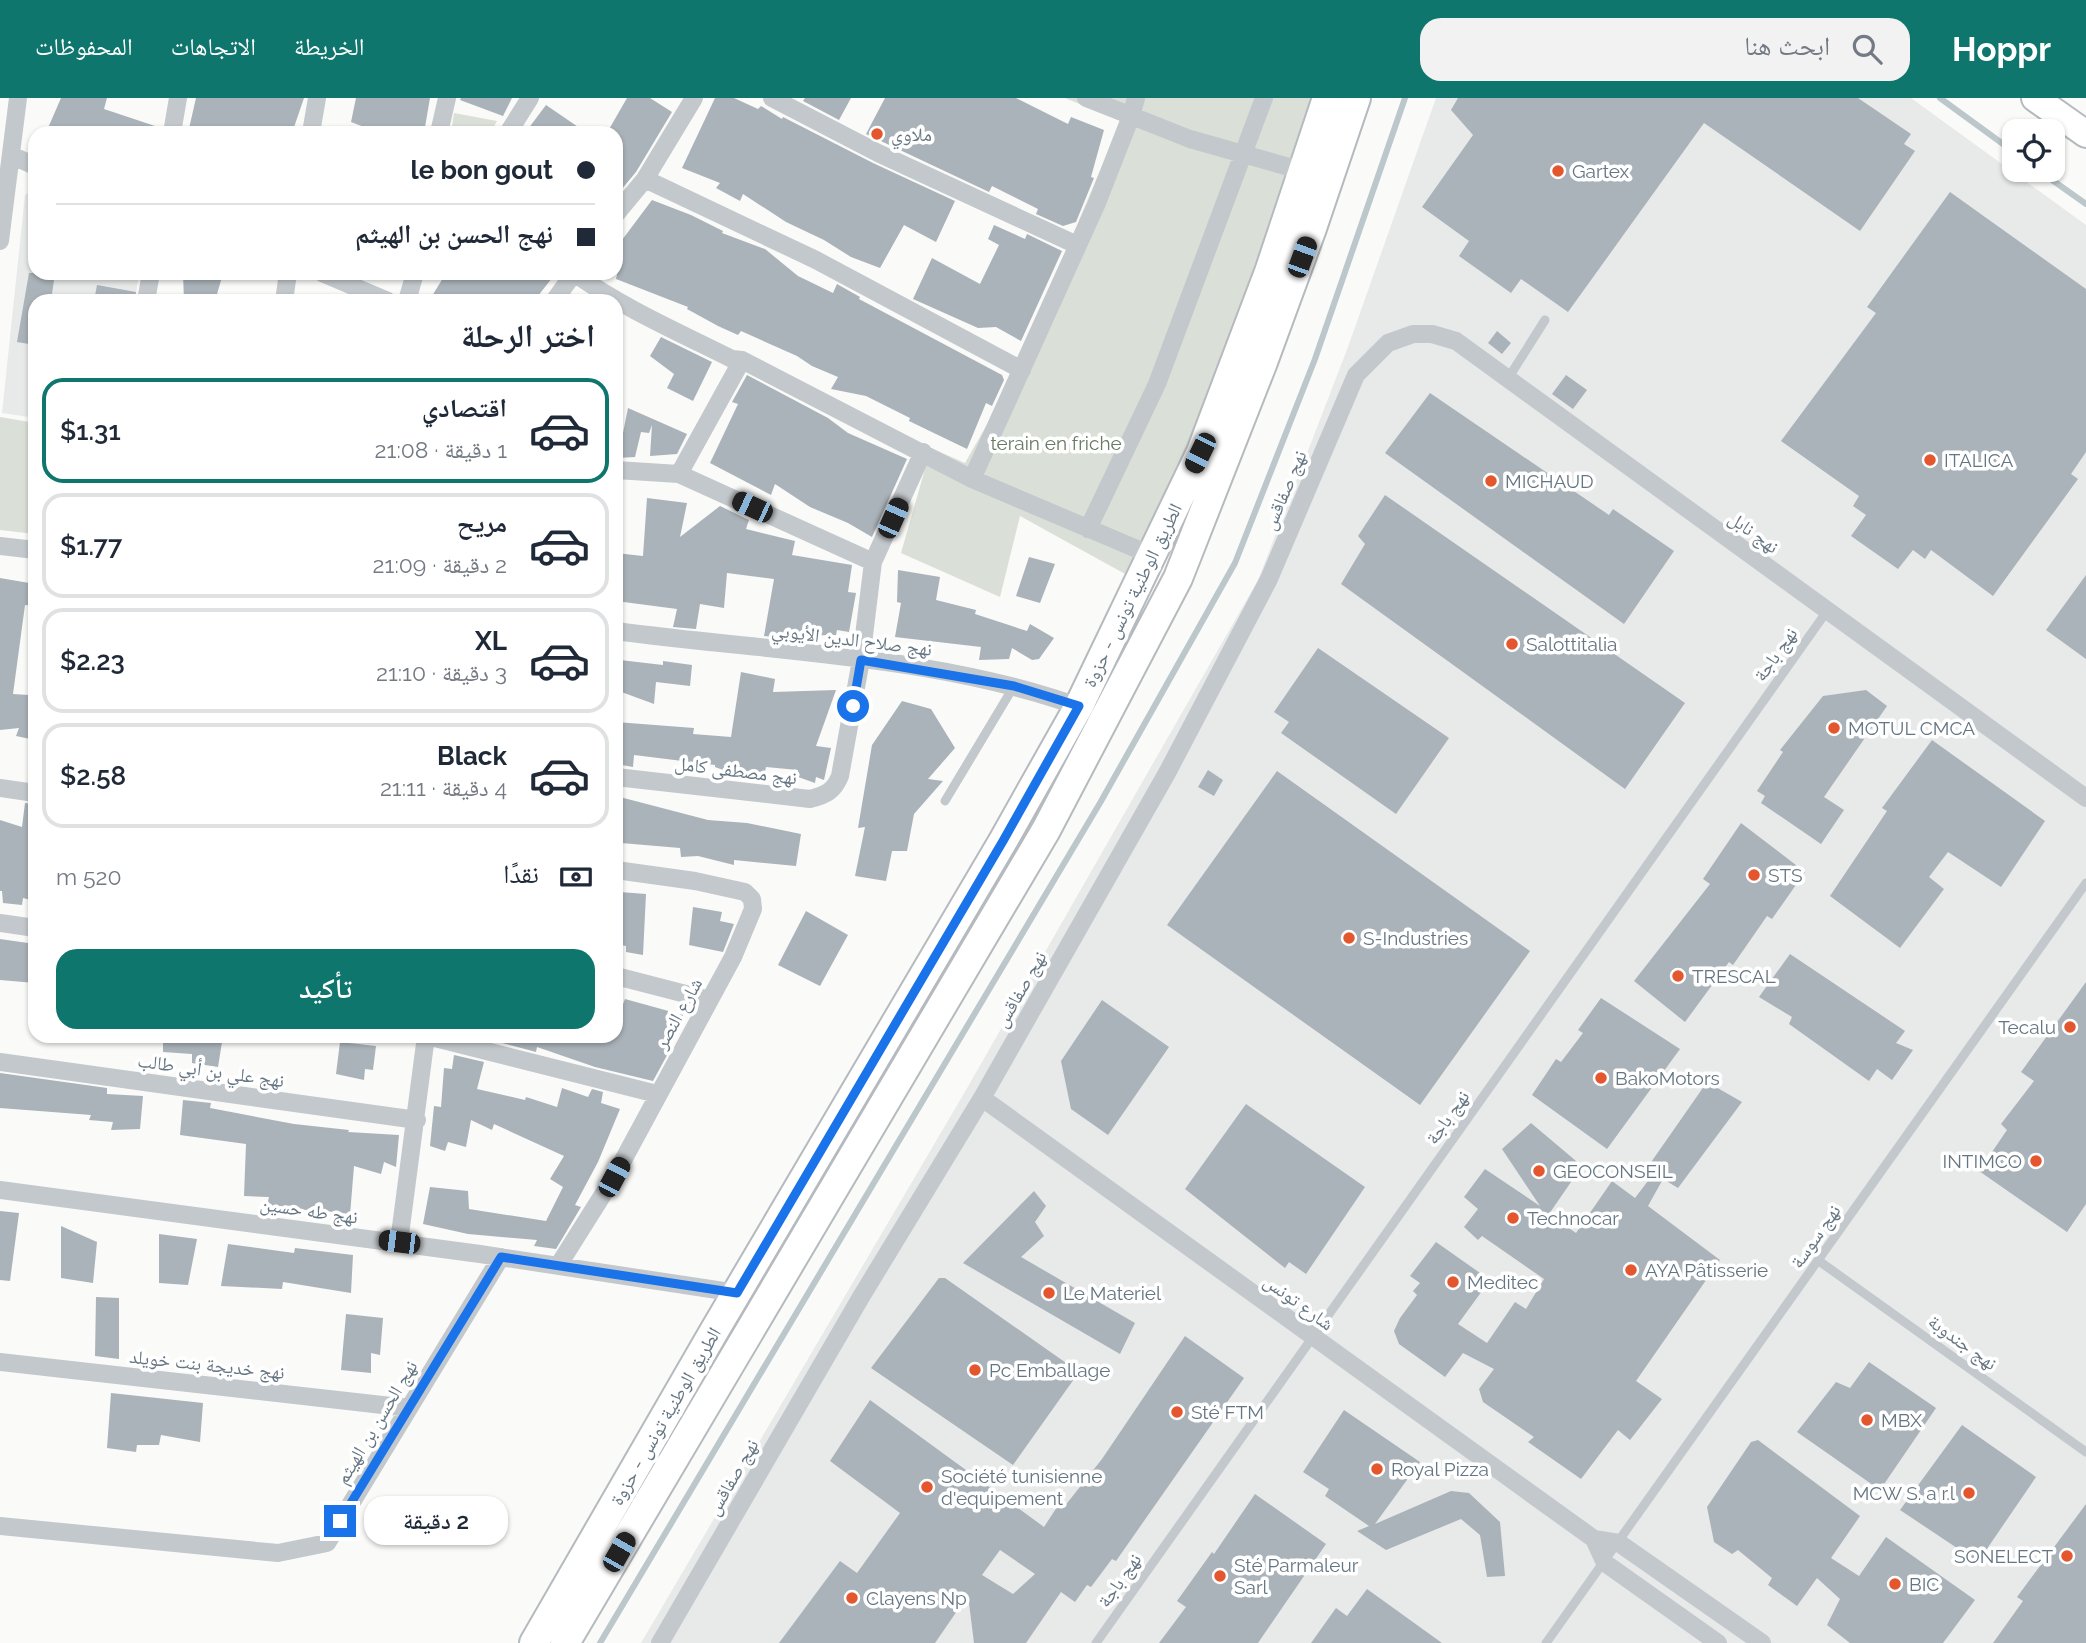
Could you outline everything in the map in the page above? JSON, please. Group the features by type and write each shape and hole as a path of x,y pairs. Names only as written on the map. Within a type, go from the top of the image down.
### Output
{"main road":[{"name":"الطريق الوطنية تونس - حزوة","path":"534,1643 1003,841 1079,706 1200,453 1269,272 1327,98"},
{"name":"الطريق الوطنية تونس - حزوة","path":"565,1643 1046,830 1178,578 1264,362 1356,98"}],"street":[{"path":"0,241 18,98"},
{"path":"173,126 178,98"},
{"path":"312,126 317,98"},
{"path":"441,126 447,98"},
{"path":"512,126 530,98"},
{"path":"623,206 645,179 694,98"},
{"path":"772,98 878,153 1077,246"},
{"path":"1086,98 1190,139 1303,171"},
{"path":"972,479 1077,246 1136,98"},
{"path":"1088,529 1157,384 1264,98"},
{"path":"2035,98 2086,134"},
{"path":"11,155 28,163"},
{"path":"645,179 816,260 1022,370"},
{"path":"338,280 372,294"},
{"path":"584,280 604,294"},
{"path":"623,304 732,359 742,360 972,479 1151,555"},
{"name":"نهج نابل","path":"1388,343 1413,334 1432,334 1456,341 2086,798"},
{"name":"نهج صفاقس","path":"660,1643 861,1297 982,1098 1167,773 1269,579 1356,375 1388,343"},
{"path":"679,474 742,360"},
{"name":"نهج مصطفى كامل","path":"623,778 810,799 824,796 835,788 840,776 861,660 873,562 923,452"},
{"path":"623,470 679,474 873,562"},
{"path":"0,546 28,550"},
{"name":"نهج صلاح الدين الأيوبي","path":"623,632 861,660 1014,686 1106,716"},
{"path":"0,788 28,792"},
{"name":"شارع النصر","path":"558,1266 614,1177 733,957 753,909 752,899 745,892 623,871"},
{"path":"0,923 28,927"},
{"path":"623,978 709,1000"},
{"path":"399,1242 426,1043"},
{"path":"455,1043 657,1094"},
{"name":"نهج علي بن أبي طالب","path":"0,1062 416,1120"},
{"name":"شارع تونس","path":"982,1098 1594,1539"},
{"name":"نهج طه حسين","path":"0,1190 399,1242 737,1293"},
{"name":"نهج الحسن بن الهيثم","path":"0,1526 278,1553 327,1544 501,1257"},
{"name":"نهج خديجة بنت خويلد","path":"0,1362 409,1408"},
{"path":"1594,1539 1619,1543 1762,1643"},
{"path":"1594,1539 1605,1563 1718,1643"}],"lane":[{"path":"1508,377 1545,320"},
{"name":"نهج باجة","path":"1096,1643 1827,611"},
{"path":"945,801 1014,686"},
{"name":"نهج سوسة","path":"1546,1643 2086,883"},
{"name":"نهج جندوبة","path":"1819,1261 2086,1452"}],"shaded area":[{"path":"1436,98 1911,98 2002,164 2002,182 2027,182 2086,225 2086,1643 641,1643 966,1090 1258,580 1348,347"},
{"path":"28,193 28,280 138,280 136,294 28,294 28,417 2,413 25,195"}],"green space":[{"name":"terain en friche","path":"1065,98 1322,98 1193,441 1127,575 1020,516 1000,597 901,553 931,448 965,463 1055,305 1070,271 1079,220 1121,121"},
{"path":"454,113 497,121 494,126 452,126"},
{"path":"0,417 28,422 28,533 0,530"}],"building":[{"path":"61,98 107,98 104,109 155,126 49,126"},
{"path":"196,98 304,98 294,126 190,126"},
{"path":"356,98 430,98 425,126 362,126 351,122"},
{"path":"512,98 503,116 460,100"},
{"path":"627,98 650,98 672,112 636,172 623,188 623,126 611,126"},
{"path":"715,98 734,98 758,109 761,106 782,119 783,117 955,201 936,242 904,225 880,268 851,257 824,240 786,222 743,194 740,201 716,188 720,183 682,168"},
{"path":"805,98 851,98 839,120 803,101"},
{"path":"885,98 1016,98 1068,124 1071,117 1104,130 1091,177 1094,178 1076,222 1063,226 1036,214 1038,209 992,186 989,192 866,134"},
{"name":"Gartex","path":"1458,98 1858,98 1911,134 1904,144 1915,151 1860,231 1704,123 1568,312 1521,279 1511,293 1459,256 1469,241 1422,207 1473,135 1451,110"},
{"path":"546,105 577,126 530,126"},
{"path":"1950,192 2086,289 2086,452 2071,474 2078,479 1993,596 1931,550 1925,559 1913,550 1898,569 1851,536 1866,515 1853,506 1859,496 1781,441 1876,313 1867,307"},
{"path":"652,200 691,215 723,231 722,233 765,249 798,276 833,293 837,284 860,297 859,299 1002,375 1004,380 992,406 986,403 967,449 909,421 910,418 866,396 831,389 838,377 797,356 741,331 738,335 687,309 688,307 619,280 623,280 623,239"},
{"path":"994,225 1025,239 1027,234 1062,251 1021,341 996,327 978,328 913,299 932,258 980,284 999,245 988,239"},
{"path":"28,279 54,280 52,294 28,294 28,344 17,342"},
{"path":"183,280 221,280 217,294 184,294"},
{"path":"442,280 550,280 540,294 433,294"},
{"path":"97,285 136,292 136,294 95,294"},
{"path":"1497,331 1511,343 1502,354 1488,343"},
{"path":"661,337 712,362 693,401 667,388 674,374 650,356"},
{"path":"747,375 828,418 848,433 907,459 872,537 848,523 810,507 775,484 771,495 710,463 738,404 732,402"},
{"path":"1566,375 1587,390 1573,409 1552,394"},
{"name":"MICHAUD","path":"1430,393 1609,515 1613,509 1674,551 1624,624 1385,453"},
{"path":"628,408 687,434 677,454 650,456 652,425 649,433 641,432 635,457 623,458 623,433"},
{"name":"Salottitalia","path":"1385,495 1685,703 1625,789 1341,584 1365,544 1358,536"},
{"path":"647,498 687,503 680,537 720,506 749,520 746,529 795,541 792,555 852,565 848,592 856,593 849,632 837,630 836,635 785,638 764,636 774,579 727,573 724,608 700,604 696,629 673,627 677,609 623,602 623,554 643,556"},
{"path":"1029,557 1055,564 1040,603 1016,596"},
{"path":"898,570 940,577 936,600 976,610 975,614 1027,631 1030,624 1054,638 1039,659 1032,660 1012,648 1009,659 979,660 981,647 895,637 901,603 897,602"},
{"path":"2086,575 2086,659 2046,630"},
{"path":"0,578 28,583 28,605 25,605 13,694 28,695 28,739 16,736 19,728 0,730"},
{"path":"1318,648 1449,738 1396,814 1281,733 1289,722 1274,712"},
{"path":"623,660 692,665 690,686 656,682 654,704 623,693"},
{"path":"741,672 775,679 773,692 836,690 816,746 831,748 824,780 816,777 815,783 798,777 798,770 766,767 765,772 758,772 757,782 715,765 634,755 633,767 623,765 623,723 694,728 693,734 731,737"},
{"path":"1866,690 1887,706 1824,797 1844,810 1821,844 1761,803 1765,796 1757,791 1783,752 1780,750 1823,696"},
{"path":"902,701 931,709 955,748 928,779 943,781 914,814 907,851 892,851 886,881 855,876 865,827 858,828 872,745"},
{"path":"1932,740 2045,821 2001,887 1948,852 1929,877 1944,889 1900,948 1830,896 1887,811 1882,808"},
{"path":"1208,770 1223,780 1214,796 1198,787"},
{"name":"S-Industries","path":"1277,771 1530,951 1420,1105 1167,925"},
{"path":"623,798 708,820 747,823 801,834 796,866 734,860 734,865 698,856 681,857 680,848 623,843"},
{"path":"25,803 28,803 28,899 23,898 22,905 3,903 0,891 0,820 22,827"},
{"path":"1741,823 1805,872 1772,919 1767,916 1733,965 1729,962 1685,1022 1634,981 1710,884 1703,879"},
{"path":"623,892 646,894 643,955 626,952 626,946 623,945"},
{"path":"693,907 722,912 720,921 734,924 723,952 689,945"},
{"path":"806,911 848,935 820,986 778,965"},
{"path":"0,939 28,943 28,982 0,980"},
{"path":"1790,954 1905,1031 1896,1043 1913,1050 1892,1080 1877,1069 1869,1081 1789,1024 1792,1017 1759,997"},
{"path":"2086,982 2086,1204 2067,1232 1979,1171 2007,1130 2001,1124 2034,1081 2021,1072"},
{"name":"BakoMotors","path":"1601,998 1680,1049 1607,1149 1532,1095 1556,1059 1561,1062 1583,1033 1578,1030"},
{"path":"625,999 683,1015 671,1048 653,1081 595,1067 537,1047 536,1052 502,1043 623,1043"},
{"path":"1102,1000 1169,1047 1108,1135 1071,1109 1061,1061"},
{"path":"163,1043 222,1043 218,1067 192,1063 192,1054 163,1052"},
{"path":"340,1043 376,1046 373,1070 365,1069 364,1080 336,1074"},
{"path":"454,1055 484,1062 477,1089 525,1100 526,1097 557,1107 562,1088 588,1097 592,1089 603,1092 601,1103 620,1109 598,1162 575,1205 581,1207 556,1249 534,1246 537,1240 468,1234 423,1224 430,1187 468,1191 469,1209 546,1221 563,1187 550,1179 564,1156 494,1124 492,1130 471,1120 466,1147 448,1142 445,1151 430,1146 434,1106 441,1107 444,1068 452,1069"},
{"path":"0,1073 107,1088 107,1094 143,1096 140,1129 111,1130 113,1122 89,1120 91,1115 0,1108"},
{"path":"1707,1082 1742,1102 1678,1188 1663,1179 1648,1206 1720,1260 1636,1381 1662,1399 1630,1440 1618,1430 1581,1479 1528,1442 1534,1437 1483,1402 1479,1389 1494,1369 1463,1353 1445,1377 1399,1344 1394,1331 1417,1295 1413,1291 1420,1283 1410,1276 1436,1242 1490,1280 1458,1324 1487,1343 1515,1302 1526,1309 1544,1279 1482,1236 1478,1240 1464,1227 1478,1209 1464,1197 1485,1169 1540,1206 1502,1149 1531,1123 1582,1166 1549,1214 1576,1233 1612,1181 1635,1198 1654,1173 1647,1168"},
{"path":"183,1100 211,1103 210,1108 294,1124 349,1130 348,1132 399,1135 396,1167 384,1162 381,1174 354,1166 350,1215 267,1205 269,1197 244,1196 246,1144 180,1135"},
{"path":"1246,1104 1365,1187 1306,1274 1289,1262 1285,1268 1185,1189"},
{"name":"Le Materiel","path":"1034,1191 1046,1206 1035,1222 1044,1236 1021,1257 1135,1323 1120,1354 963,1263"},
{"path":"0,1211 19,1213 10,1281 0,1280"},
{"path":"61,1226 97,1242 93,1283 61,1278"},
{"path":"159,1234 197,1239 188,1285 159,1283"},
{"path":"228,1244 294,1253 295,1248 353,1255 351,1293 283,1282 282,1289 221,1286"},
{"name":"Pc Emballage","path":"939,1278 945,1278 1079,1372 1013,1465 871,1368"},
{"path":"96,1297 119,1298 119,1359 95,1356"},
{"path":"346,1314 383,1318 380,1355 371,1353 371,1373 341,1370"},
{"path":"1185,1336 1244,1378 1116,1561 1112,1559 1091,1587 1087,1585 1075,1602 1061,1592 1026,1643 974,1643 968,1595 935,1643 779,1643 840,1561 857,1573 900,1513 830,1461 870,1400 1044,1527 1059,1504 1064,1507 1102,1459","holes":["1000,1550 1035,1574 1013,1594 982,1575"]},
{"name":"MBX","path":"1869,1362 1936,1408 1880,1490 1797,1432 1836,1382 1850,1388"},
{"path":"111,1393 203,1403 200,1442 161,1435 159,1445 137,1445 136,1452 107,1448"},
{"path":"1344,1410 1420,1462 1375,1524 1451,1491 1469,1493 1500,1522 1505,1576 1487,1577 1480,1535 1461,1519 1386,1550 1357,1531 1369,1526 1325,1496 1329,1489 1303,1472"},
{"name":"MCW S. a r.l","path":"1962,1425 2036,1477 1978,1562 1900,1510"},
{"path":"1758,1440 1860,1516 1831,1558 1859,1576 1886,1537 1975,1600 1943,1643 1850,1643 1827,1625 1840,1599 1817,1578 1797,1606 1768,1585 1772,1578 1738,1550 1732,1554 1714,1542 1707,1507 1751,1442"},
{"path":"1255,1494 1326,1544 1258,1643 1159,1643 1186,1607 1177,1601 1212,1552 1214,1554"},
{"name":"SONELECT","path":"2086,1504 2086,1643 1993,1643 2023,1601 2017,1597"},
{"path":"1367,1589 1442,1643 1311,1643 1336,1608 1347,1616"}],"waterway":[{"path":"600,1643 1100,803 1235,563 1315,359 1405,98"},
{"path":"1940,98 2002,143"},
{"path":"2055,182 2086,204"}],"place":[{"name":"ملاوي","path":"877,134"},
{"name":"Gartex","path":"1558,171"},
{"name":"ITALICA","path":"1930,460"},
{"name":"MICHAUD","path":"1491,481"},
{"name":"Salottitalia","path":"1512,644"},
{"name":"MOTUL CMCA","path":"1834,728"},
{"name":"STS","path":"1754,875"},
{"name":"S-Industries","path":"1349,938"},
{"name":"TRESCAL","path":"1678,976"},
{"name":"Tecalu","path":"2070,1027"},
{"name":"BakoMotors","path":"1601,1078"},
{"name":"INTIMCO","path":"2036,1161"},
{"name":"GEOCONSEIL","path":"1539,1171"},
{"name":"Technocar","path":"1513,1218"},
{"name":"AYA Pâtisserie","path":"1631,1270"},
{"name":"Meditec","path":"1453,1282"},
{"name":"Le Materiel","path":"1049,1293"},
{"name":"Pc Emballage","path":"975,1370"},
{"name":"Sté FTM","path":"1177,1412"},
{"name":"MBX","path":"1867,1420"},
{"name":"Royal Pizza","path":"1377,1469"},
{"name":"Société tunisienne d'equipement","path":"927,1487"},
{"name":"MCW S. a r.l","path":"1969,1493"},
{"name":"SONELECT","path":"2067,1556"},
{"name":"Sté Parmaleur Sarl","path":"1220,1576"},
{"name":"BIC","path":"1895,1584"},
{"name":"Clayens Np","path":"852,1598"}],"route":[{"path":"340,1521 501,1257 737,1293 1003,841 1079,706 1014,686 861,660 853,706"}]}
